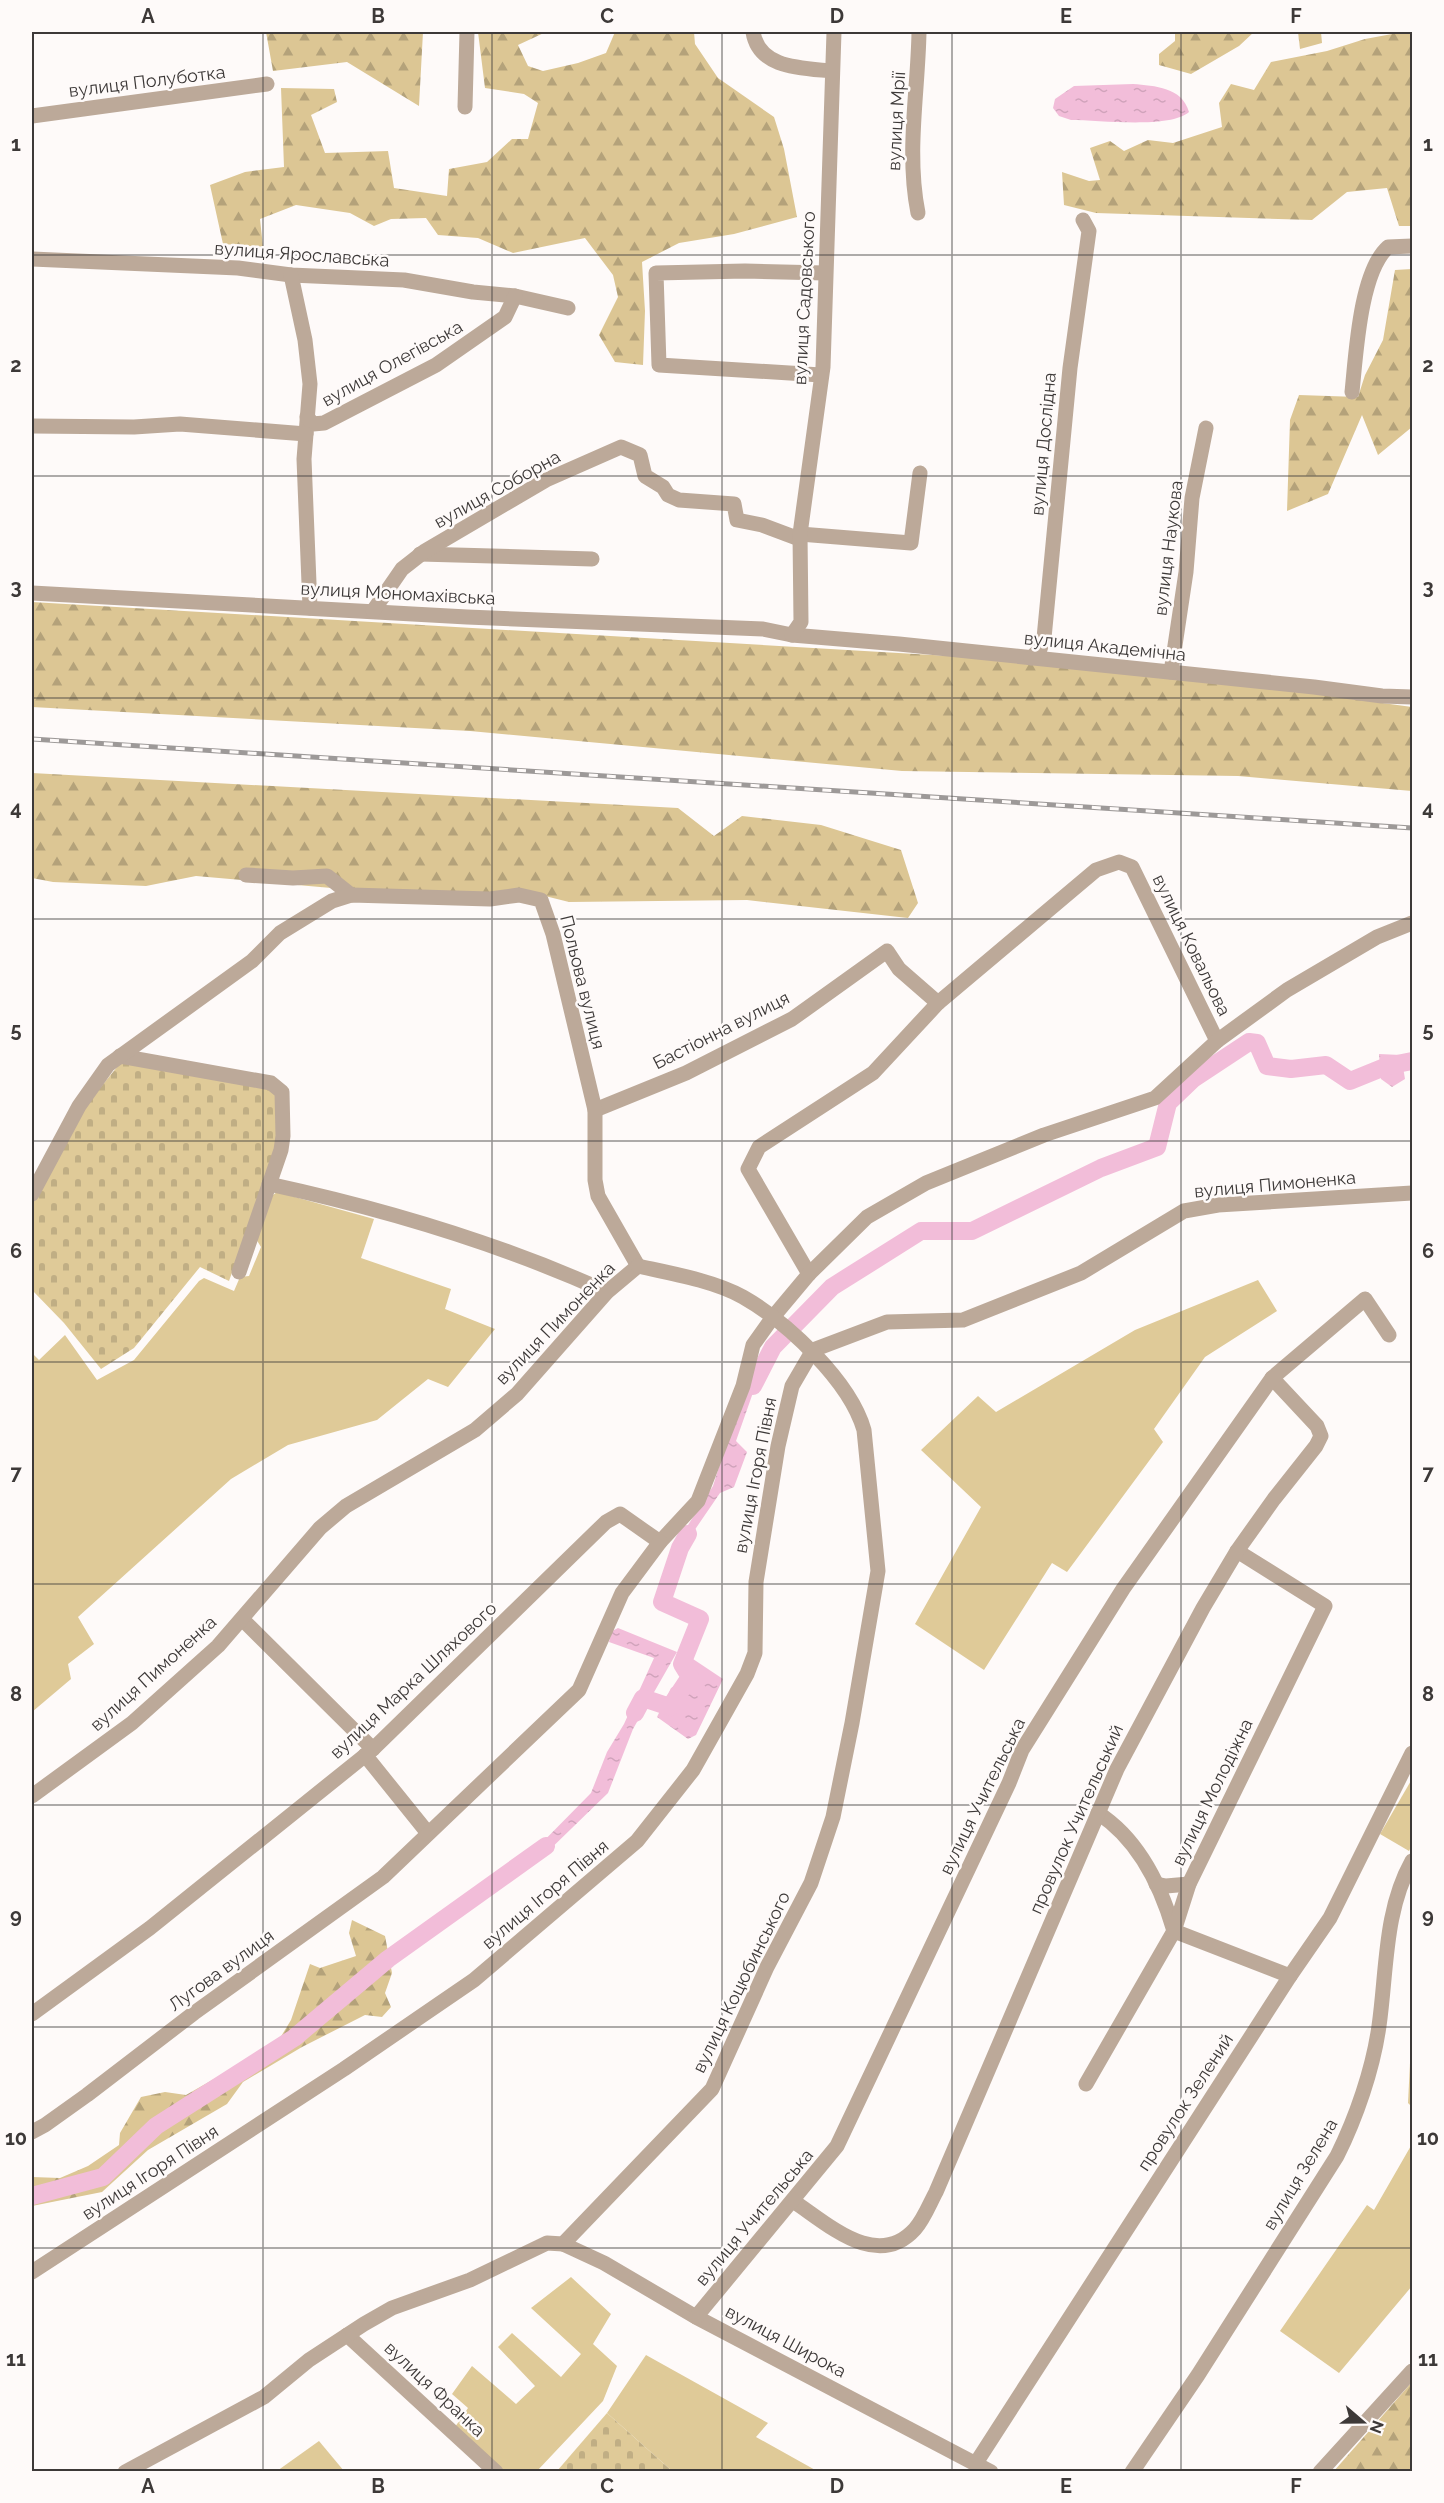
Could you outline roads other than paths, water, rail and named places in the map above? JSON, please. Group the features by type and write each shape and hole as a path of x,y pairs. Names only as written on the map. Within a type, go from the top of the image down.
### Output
{"street":[{"path":"465,107 467,32"},
{"path":"753,32 760,50 774,61 791,66 832,71"},
{"name":"вулиця Садовського","path":"792,635 799,628 802,616 800,534 821,375 834,32"},
{"name":"вулиця Мрії","path":"918,213 913,186 912,159 919,32"},
{"name":"вулиця Полуботка","path":"32,116 267,84"},
{"name":"вулиця Дослідна","path":"1042,644 1086,226"},
{"path":"1352,392 1368,284 1373,267 1381,253 1388,247 1413,246"},
{"name":"вулиця Ярославська","path":"32,259 238,268 291,275 404,280 473,292 515,296 568,308"},
{"path":"821,375 658,365 656,273 745,271 825,273"},
{"name":"вулиця Олегівська","path":"291,275 305,340 310,384 304,459 310,608"},
{"name":"вулиця Олегівська","path":"307,417 313,424 324,423 436,365 505,317 515,296"},
{"path":"32,426 134,427 180,424 306,434"},
{"name":"вулиця Наукова","path":"1170,672 1186,572 1192,498 1206,428"},
{"name":"вулиця Соборна","path":"374,611 402,569 420,554 546,480 621,447 640,455 645,476 663,487 668,495 679,500 734,504 737,520 762,525 794,537 800,534"},
{"path":"800,534 911,543 920,473"},
{"path":"420,554 592,559"},
{"name":"вулиця Мономахівська","path":"32,592 152,601 763,629 792,635"},
{"path":"802,616 808,629 820,637"},
{"name":"вулиця Академічна","path":"792,635 1170,672 1382,696 1413,697"},
{"path":"1031,658 1042,644"},
{"path":"1042,644 1044,654 1050,660"},
{"name":"вулиця Ковальова","path":"774,1319 809,1274 867,1217 916,1189 1044,1135 1155,1098 1217,1041 1132,867 1119,862 1096,870 938,1003 873,1073 759,1147 748,1169 809,1274"},
{"path":"246,875 293,878 327,876 351,895"},
{"name":"Польова вулиця","path":"32,1194 79,1106 108,1065 252,961 280,933 332,901 351,895 490,899 519,895 541,900 553,934 595,1110 595,1180 598,1197 638,1266"},
{"path":"1217,1041 1297,984 1377,937 1413,923"},
{"name":"Бастіонна вулиця","path":"595,1110 686,1073 792,1019 887,951 899,969 938,1003"},
{"path":"144,1040 150,1063"},
{"path":"120,1056 264,1081 278,1087 283,1099 282,1141 250,1238"},
{"path":"269,1184 320,1195 467,1238 554,1268 607,1292"},
{"name":"вулиця Пимоненка","path":"32,1796 132,1723 218,1646 320,1528 346,1506 475,1430 517,1394 607,1292 638,1266 690,1278 742,1296 813,1350 887,1322 963,1320 1082,1273 1184,1212 1218,1205 1413,1193"},
{"name":"вулиця Учительська","path":"696,2317 837,2146 1009,1783 1022,1750 1123,1589 1272,1378 1365,1299 1389,1335"},
{"path":"660,1542 698,1501 743,1386 753,1345 774,1319"},
{"name":"вулиця Коцюбинського","path":"564,2244 712,2089 767,1967 811,1883 830,1826 852,1723 878,1571 864,1430 858,1410 813,1350"},
{"name":"вулиця Ігоря Півня","path":"32,2272 344,2069 474,1980 637,1841 693,1770 747,1674 755,1653 756,1582 778,1446 792,1386 813,1350"},
{"name":"провулок Учительський","path":"793,2201 860,2243 881,2247 904,2238 917,2227 936,2192 1116,1769 1203,1608 1238,1551 1321,1436 1317,1426 1272,1378"},
{"name":"вулиця Марка Шляхового","path":"32,2014 150,1928 369,1752 606,1522 620,1514 660,1542"},
{"name":"Лугова вулиця","path":"32,2132 87,2095 194,2013 383,1876 579,1690 622,1593 660,1542"},
{"name":"вулиця Молодіжна","path":"1086,2084 1174,1931 1189,1884 1325,1606 1238,1551"},
{"path":"242,1619 369,1752 427,1832"},
{"name":"провулок Зелений","path":"976,2463 1290,1976 1330,1918 1413,1753"},
{"path":"1098,1813 1115,1824 1130,1840 1166,1903 1174,1931 1290,1976"},
{"name":"вулиця Зелена","path":"1132,2472 1204,2366 1337,2156 1353,2124 1379,2028 1386,1953 1398,1892 1413,1861"},
{"path":"1156,1884 1166,1886 1189,1884"},
{"path":"125,2472 264,2397 309,2361 392,2308 470,2280 548,2243 564,2244"},
{"name":"вулиця Широка","path":"564,2244 604,2264 696,2317 991,2472"},
{"name":"вулиця Франка","path":"347,2335 495,2472"},
{"path":"1320,2472 1413,2371"}],"water":[{"path":"1133,84 1167,89 1180,97 1189,112 1166,120 1116,122 1071,120 1059,116 1053,108 1055,99 1074,86"},
{"path":"1379,1054 1401,1055 1405,1079 1392,1087 1381,1079"},
{"path":"763,1355 762,1367 736,1441 747,1452 734,1487 720,1493 694,1531 692,1544 683,1558 672,1550 713,1486 723,1454"},
{"path":"618,1628 677,1652 633,1729 608,1793 536,1863 525,1860 591,1793 607,1752 624,1724 654,1658 609,1642 612,1631"},
{"path":"693,1659 723,1679 696,1735 688,1739 657,1717 671,1688 679,1684 687,1668 686,1661"}],"waterway":[{"path":"753,1386 773,1347 832,1287 921,1231 972,1231 1101,1168 1157,1147 1168,1103 1193,1079 1249,1042 1257,1043 1267,1066 1291,1069 1326,1065 1350,1081 1387,1066 1412,1061"},
{"path":"635,1713 643,1698 670,1707 690,1677 682,1664 700,1619 662,1602 680,1548 688,1534"},
{"path":"32,2196 103,2177 156,2126 294,2038 388,1959 546,1846"}],"railway":[{"path":"32,739 1412,828"}]}
